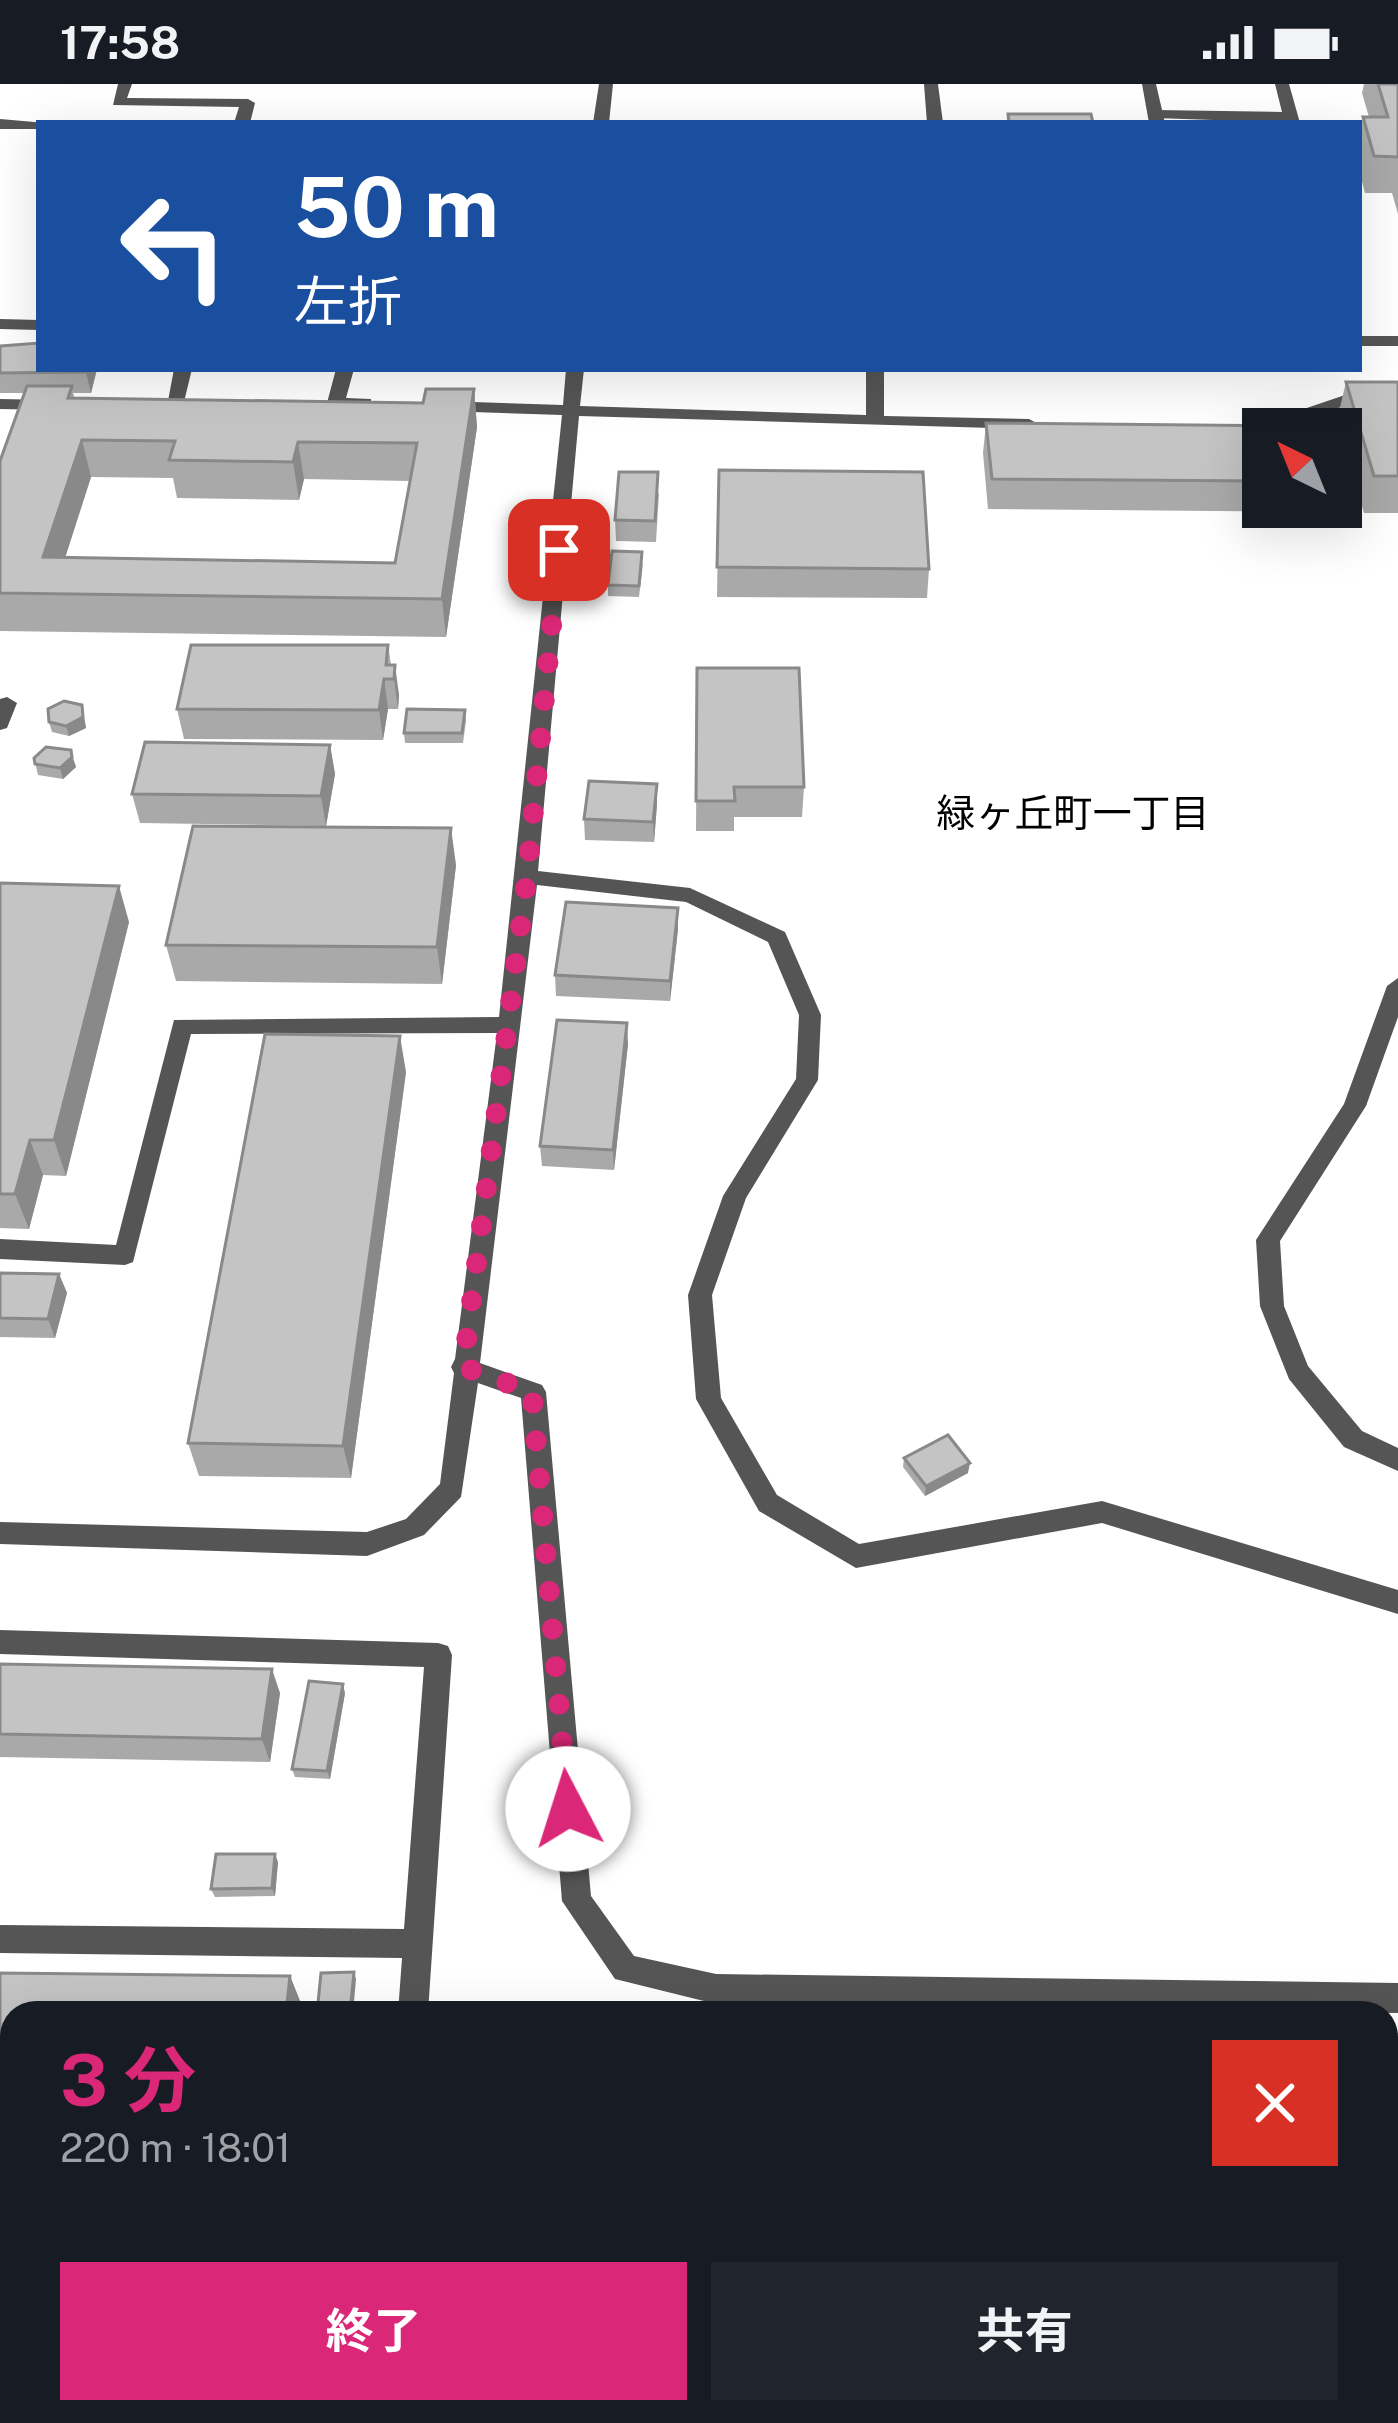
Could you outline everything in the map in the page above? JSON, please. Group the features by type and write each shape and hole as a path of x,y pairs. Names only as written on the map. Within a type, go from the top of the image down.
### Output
{"street":[{"path":"124,84 118,102 248,103 243,120"},
{"path":"601,120 606,84"},
{"path":"931,84 934,120"},
{"path":"1149,84 1156,119 1291,120 1282,84"},
{"path":"0,323 36,325"},
{"path":"1362,341 1398,341"},
{"path":"182,372 172,415 194,416"},
{"path":"344,372 333,411 383,404"},
{"path":"0,1533 367,1544 415,1528 452,1489 463,1367 527,877 575,372"},
{"path":"875,372 875,421"},
{"path":"1210,428 1258,430 1345,400 1398,400"},
{"path":"0,404 66,405"},
{"path":"132,405 176,406"},
{"path":"431,405 1043,424"},
{"path":"527,877 690,895 759,928 777,937 810,1015 807,1080 735,1196 700,1295 710,1400 768,1503 856,1556 1102,1512 1398,1602"},
{"path":"1398,986 1355,1106 1268,1240 1272,1306 1298,1372 1353,1439 1398,1460"},
{"path":"0,1249 125,1255 182,1026 508,1025"},
{"path":"463,1367 532,1392 577,1901 625,1969 716,1989 1398,1998"},
{"path":"0,1642 438,1655 413,2001"},
{"path":"0,1939 418,1944"}],"building":[{"path":"1378,84 1398,84 1398,157 1374,156 1363,117 1388,117"},
{"path":"1008,114 1091,114 1092,120 1009,120"},
{"path":"36,343 36,372 86,372 0,373 0,346"},
{"path":"1346,382 1398,382 1398,476 1374,476 1362,436 1362,408 1354,408"},
{"path":"27,386 72,386 68,398 423,403 426,389 474,389 442,599 0,593 0,461","holes":["82,440 175,441 169,460 293,462 298,442 417,443 395,563 43,557"]},
{"path":"986,423 1242,425 1242,481 992,479"},
{"path":"719,470 923,472 929,569 717,567"},
{"path":"619,472 658,472 655,521 615,520"},
{"path":"612,551 642,552 639,586 608,585"},
{"path":"191,645 388,645 386,665 395,665 394,679 384,679 379,710 177,709"},
{"path":"697,668 799,668 804,787 734,787 735,801 696,801"},
{"path":"64,701 82,705 83,717 66,726 49,722 48,709"},
{"path":"407,709 465,710 462,733 404,733"},
{"path":"145,742 330,745 321,796 132,794"},
{"path":"46,747 71,750 72,757 60,768 35,764 34,758"},
{"path":"589,781 657,784 653,822 584,819"},
{"path":"193,826 451,828 437,947 166,945"},
{"path":"0,883 119,886 54,1140 30,1140 15,1194 0,1194"},
{"path":"566,902 678,908 670,981 555,975"},
{"path":"557,1020 627,1023 613,1150 540,1146"},
{"path":"265,1034 400,1036 343,1446 188,1443"},
{"path":"0,1273 59,1274 48,1319 0,1318"},
{"path":"948,1435 970,1463 926,1486 904,1458"},
{"path":"0,1664 272,1669 262,1739 0,1734"},
{"path":"309,1681 343,1684 327,1771 292,1769"},
{"path":"216,1854 275,1854 272,1888 211,1889"},
{"path":"354,1972 351,2001 318,2001 321,1973"},
{"path":"0,1973 290,1976 287,2001 0,2001"}],"district":[{"name":"緑ヶ丘町一丁目","path":"1073,813"}],"route":[{"path":"559,550 527,877 463,1367 532,1392 568,1809"}]}
